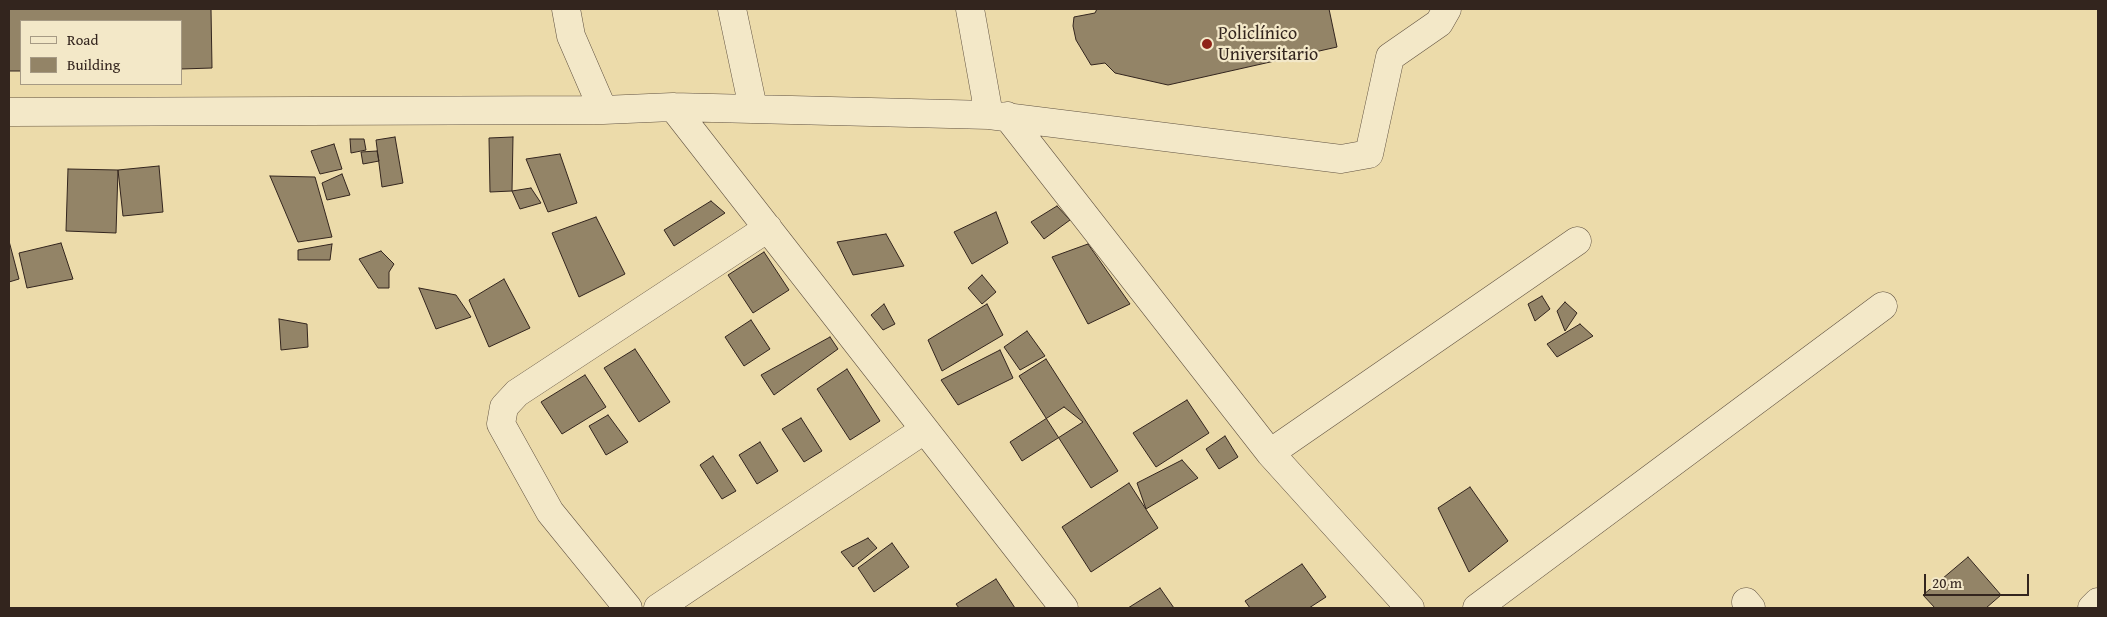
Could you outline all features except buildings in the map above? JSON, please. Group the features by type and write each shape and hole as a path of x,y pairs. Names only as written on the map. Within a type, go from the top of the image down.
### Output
{"street":[{"path":"566,9 571,36 603,110"},
{"path":"732,9 753,108"},
{"path":"970,9 998,115 1270,453 1410,608"},
{"path":"9,112 603,110 673,107 998,115 1341,159 1369,154 1390,57 1439,23 1447,9"},
{"path":"673,107 1064,608"},
{"path":"628,608 550,512 501,424 504,407 517,393 768,228"},
{"path":"1270,453 1577,241"},
{"path":"1477,608 1883,306"},
{"path":"658,608 924,430"},
{"path":"2092,608 2098,602"}],"place":[{"name":"Policlínico Universitario","path":"1207,44"}]}
